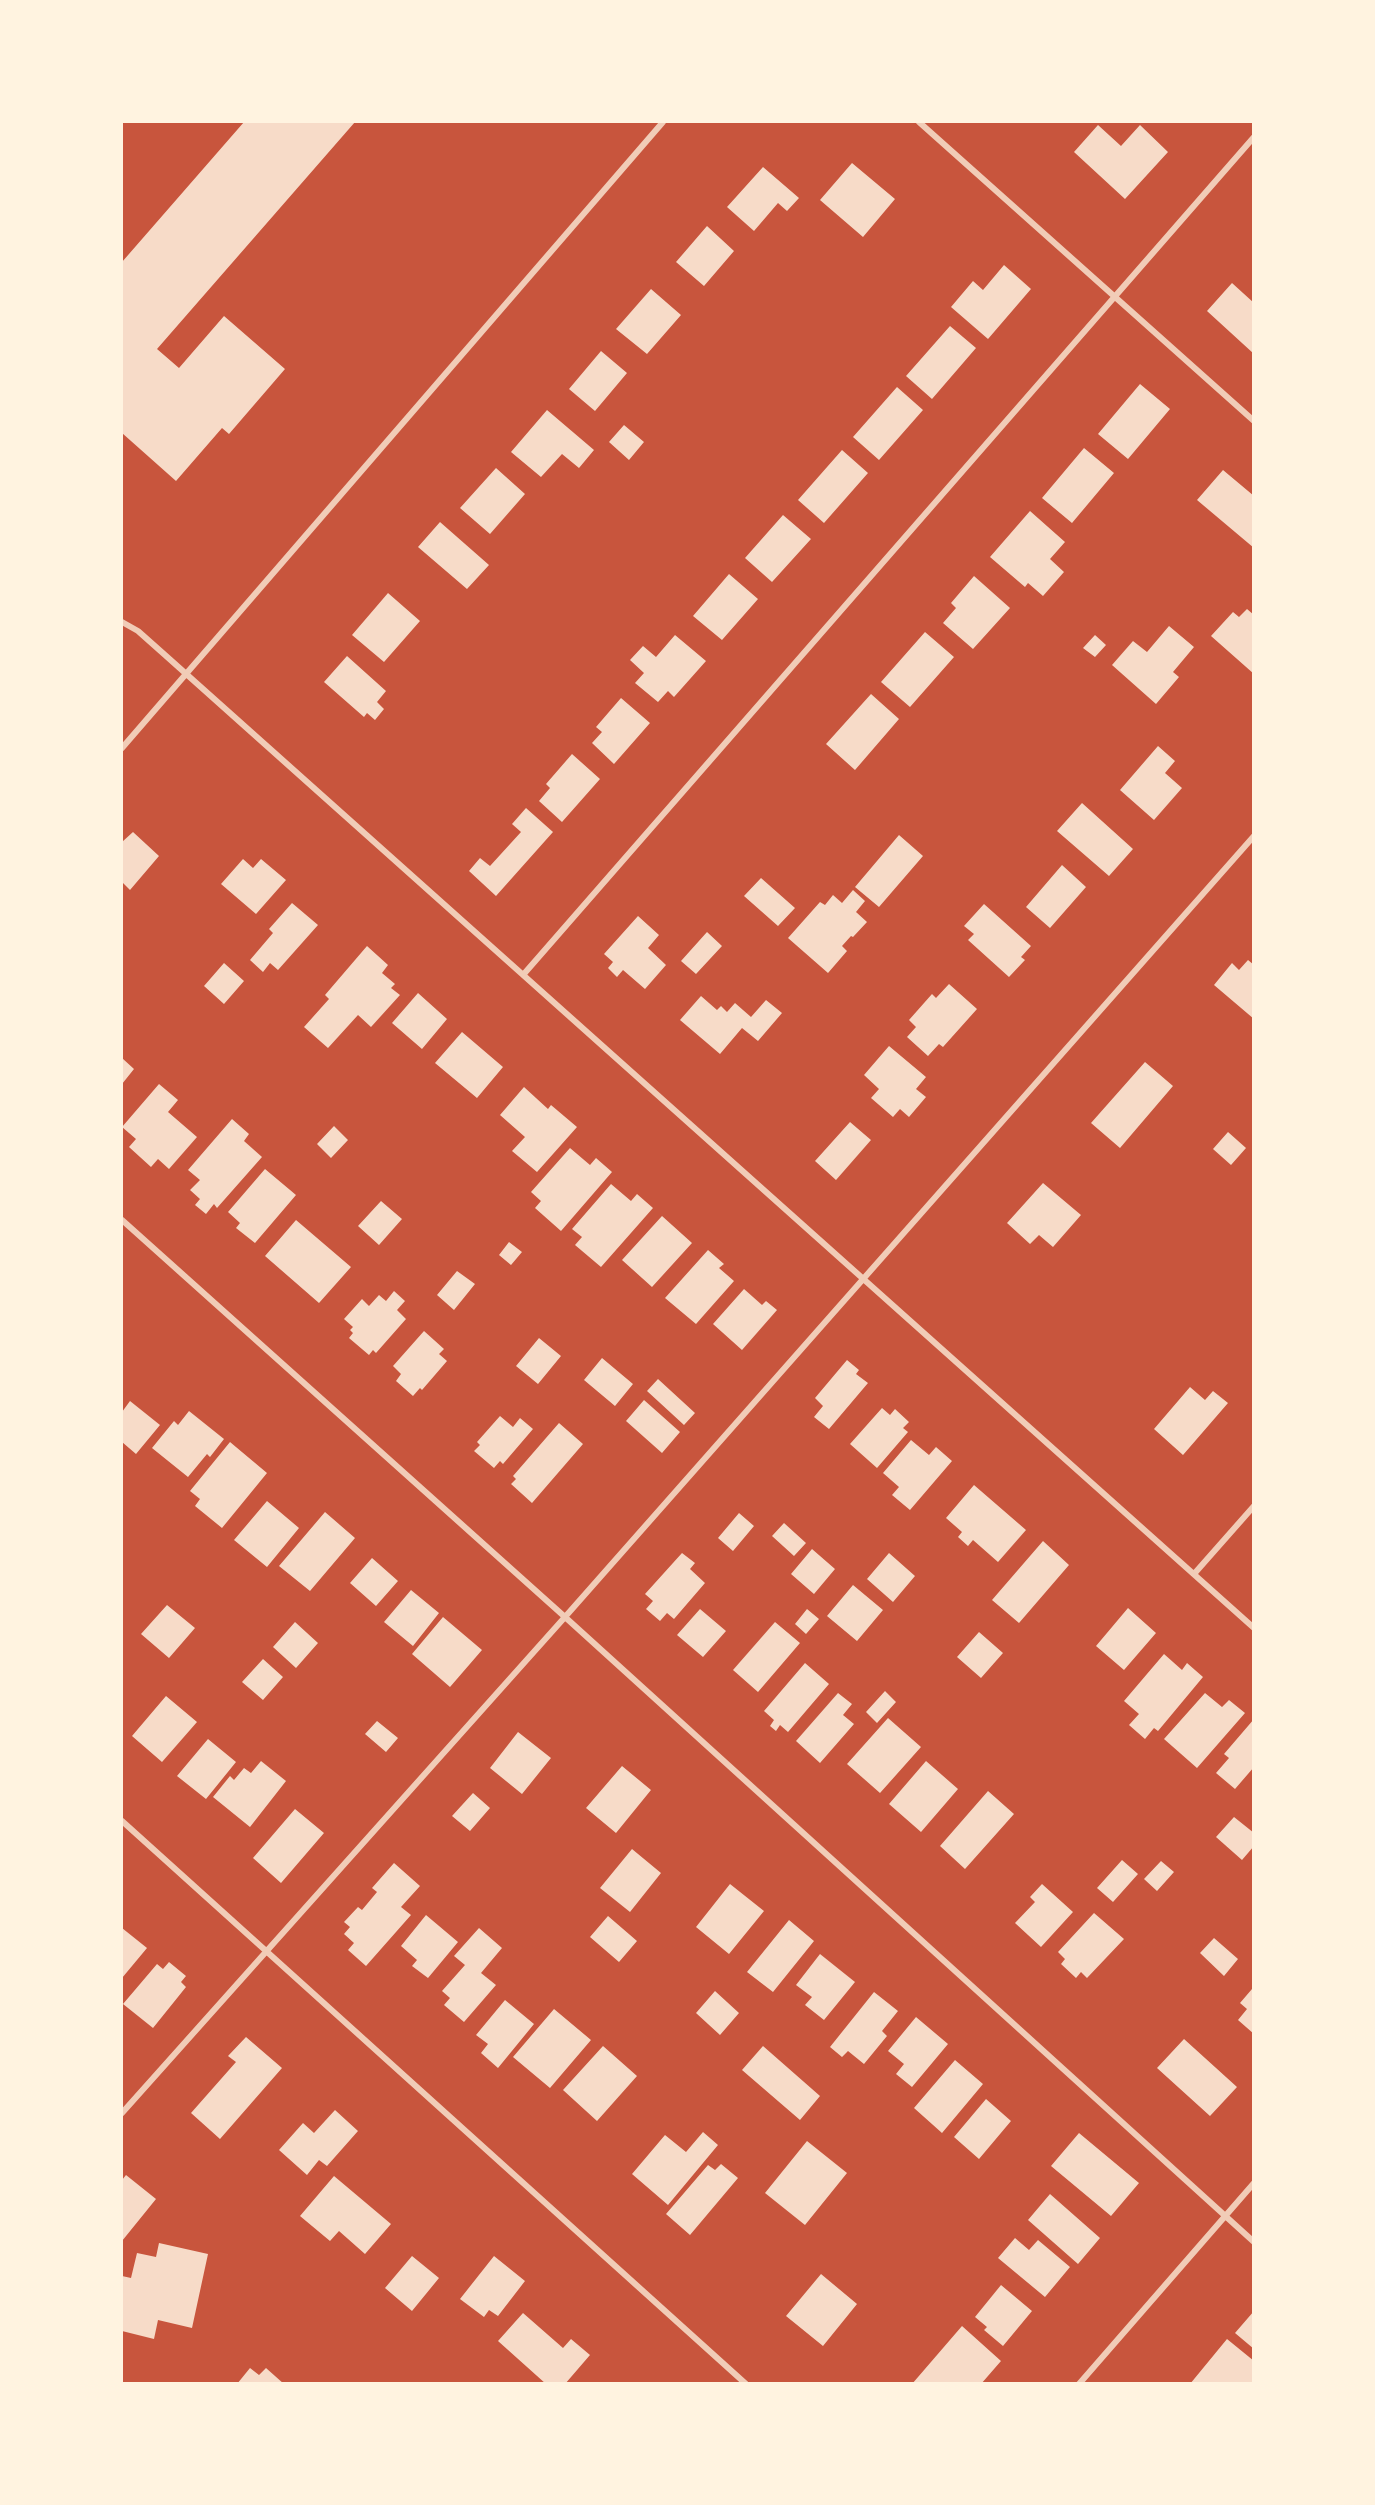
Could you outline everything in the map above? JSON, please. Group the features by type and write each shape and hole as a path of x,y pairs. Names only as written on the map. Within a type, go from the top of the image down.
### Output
{"street":[{"path":"122,748 663,122"},
{"path":"920,122 1254,421"},
{"path":"523,975 1254,137"},
{"path":"122,622 138,631 186,673 1254,1628"},
{"path":"122,2113 565,1617 1254,836"},
{"path":"122,1220 565,1617 1254,2242"},
{"path":"1194,1574 1254,1506"},
{"path":"122,1821 746,2384"},
{"path":"1079,2384 1254,2183"}],"building":[{"path":"244,122 355,122 157,349 179,368 224,316 285,369 229,434 222,428 176,481 122,433 122,262"},
{"path":"1098,125 1121,146 1140,125 1168,152 1125,199 1074,152"},
{"path":"852,163 895,199 863,237 820,200"},
{"path":"763,167 799,198 787,211 778,203 754,231 727,207"},
{"path":"707,226 734,251 704,286 676,262"},
{"path":"1004,265 1031,289 988,339 951,307 973,281 983,290"},
{"path":"1232,283 1254,303 1254,354 1207,311"},
{"path":"651,289 681,315 647,354 616,329"},
{"path":"950,326 976,348 932,399 906,376"},
{"path":"601,351 627,373 595,411 569,389"},
{"path":"1140,384 1170,409 1128,459 1098,434"},
{"path":"897,387 923,410 879,460 853,437"},
{"path":"547,410 594,450 579,468 562,454 541,477 511,452"},
{"path":"624,425 644,442 629,460 609,442"},
{"path":"1084,448 1114,473 1072,523 1042,498"},
{"path":"842,450 868,473 824,523 798,500"},
{"path":"496,468 525,494 490,534 460,508"},
{"path":"1223,470 1254,496 1254,548 1197,500"},
{"path":"1030,511 1065,542 1050,559 1064,572 1043,596 1028,583 1025,587 990,557"},
{"path":"783,515 811,539 772,582 745,558"},
{"path":"440,522 489,565 467,589 418,547"},
{"path":"729,574 758,599 722,640 693,616"},
{"path":"974,576 1010,608 973,649 943,623 956,608 951,603"},
{"path":"388,593 420,621 384,662 352,635"},
{"path":"1247,609 1254,615 1254,674 1211,636 1233,612 1239,617"},
{"path":"1169,626 1194,647 1173,672 1179,677 1156,704 1112,665 1133,641 1147,652"},
{"path":"925,632 954,657 910,707 881,682"},
{"path":"675,635 706,661 674,697 668,691 658,702 635,683 644,673 630,660 643,646 656,657"},
{"path":"1095,635 1106,645 1095,657 1083,648"},
{"path":"347,656 386,691 377,702 384,709 375,720 367,713 364,717 324,682"},
{"path":"871,694 899,719 855,770 826,744"},
{"path":"621,698 650,723 614,764 592,743 602,732 596,727"},
{"path":"1158,746 1175,761 1165,773 1182,788 1154,820 1120,790"},
{"path":"572,754 600,779 562,822 539,801 550,788 546,784"},
{"path":"1082,803 1133,849 1109,876 1057,831"},
{"path":"526,808 553,832 496,896 469,871 480,858 490,866 521,832 512,824"},
{"path":"133,832 159,856 130,890 122,882 122,842"},
{"path":"899,835 923,856 879,907 855,887"},
{"path":"243,859 253,868 261,859 286,880 256,914 221,884"},
{"path":"1062,865 1086,887 1050,928 1026,907"},
{"path":"761,878 795,908 778,926 744,896"},
{"path":"853,890 865,901 856,912 867,922 842,946 847,951 828,973 788,938 820,902 825,905 833,895 842,903"},
{"path":"292,903 318,925 278,970 270,963 263,972 250,960 273,933 269,929"},
{"path":"984,904 1031,946 1021,957 1025,960 1009,977 968,940 974,934 964,926"},
{"path":"638,916 659,935 648,948 666,965 645,989 623,970 617,977 608,968 613,962 604,954"},
{"path":"707,932 722,946 696,974 681,961"},
{"path":"367,946 388,965 382,973 395,984 391,988 400,995 371,1027 358,1015 328,1048 304,1027 329,999 325,995"},
{"path":"1248,960 1254,965 1254,1019 1214,985 1232,963 1239,970"},
{"path":"224,963 244,981 224,1004 204,986"},
{"path":"949,984 977,1009 943,1047 939,1044 928,1056 907,1037 916,1027 909,1020 932,994 936,998"},
{"path":"418,993 447,1019 422,1049 392,1023"},
{"path":"701,996 717,1010 721,1006 727,1012 735,1003 751,1017 766,1000 782,1013 758,1041 742,1028 720,1054 680,1020"},
{"path":"462,1032 503,1067 477,1098 435,1063"},
{"path":"889,1046 926,1077 916,1089 926,1097 909,1117 900,1109 893,1117 871,1098 879,1089 864,1075"},
{"path":"122,1058 134,1069 122,1084"},
{"path":"1145,1062 1173,1086 1120,1148 1091,1123"},
{"path":"159,1084 178,1100 168,1112 197,1137 169,1169 158,1159 151,1167 129,1147 136,1139 122,1127"},
{"path":"524,1087 548,1109 551,1105 577,1127 537,1172 512,1151 525,1137 500,1115"},
{"path":"232,1119 249,1134 244,1141 262,1157 217,1208 214,1204 206,1214 195,1205 200,1199 190,1190 200,1180 188,1170"},
{"path":"850,1122 871,1140 836,1180 815,1161"},
{"path":"334,1126 348,1140 331,1158 317,1144"},
{"path":"1228,1132 1246,1148 1231,1165 1213,1149"},
{"path":"570,1148 590,1165 596,1158 612,1172 561,1231 535,1208 541,1201 531,1192"},
{"path":"265,1169 296,1195 255,1243 236,1228 240,1223 228,1212"},
{"path":"1043,1183 1081,1215 1053,1247 1039,1235 1030,1244 1007,1223"},
{"path":"611,1184 631,1201 637,1194 653,1208 601,1267 575,1245 582,1237 572,1229"},
{"path":"381,1201 402,1219 379,1245 358,1226"},
{"path":"662,1216 692,1243 652,1287 622,1260"},
{"path":"296,1220 351,1267 319,1303 265,1256"},
{"path":"509,1242 522,1252 511,1265 499,1255"},
{"path":"708,1250 724,1264 719,1268 734,1281 696,1324 665,1298"},
{"path":"457,1271 475,1284 454,1310 437,1295"},
{"path":"744,1289 762,1305 766,1301 777,1310 742,1350 713,1324"},
{"path":"394,1291 405,1301 397,1310 406,1319 376,1353 373,1350 369,1355 349,1338 353,1333 350,1330 353,1327 344,1319 362,1299 369,1306 379,1295 386,1301"},
{"path":"424,1331 444,1349 439,1354 447,1361 422,1390 420,1388 413,1396 396,1381 401,1374 393,1366"},
{"path":"539,1338 561,1356 538,1384 516,1366"},
{"path":"602,1358 633,1384 615,1406 584,1380"},
{"path":"847,1360 859,1370 856,1374 868,1383 829,1429 814,1417 823,1406 815,1398"},
{"path":"658,1379 695,1413 684,1425 647,1391"},
{"path":"1190,1387 1205,1400 1213,1391 1228,1403 1183,1455 1154,1429"},
{"path":"644,1400 680,1432 662,1453 626,1421"},
{"path":"130,1401 160,1425 136,1454 122,1442 122,1412"},
{"path":"882,1408 890,1415 895,1409 909,1422 903,1428 908,1432 877,1468 850,1444"},
{"path":"189,1411 224,1439 210,1457 207,1454 188,1477 152,1448 174,1421 178,1425"},
{"path":"500,1416 513,1427 520,1418 533,1429 503,1464 500,1461 494,1468 474,1451 480,1445 477,1442"},
{"path":"559,1423 583,1444 532,1503 511,1484 516,1479 513,1476"},
{"path":"911,1440 929,1455 936,1447 952,1461 910,1510 892,1495 899,1487 883,1473"},
{"path":"230,1442 267,1473 222,1528 195,1506 200,1499 190,1491"},
{"path":"974,1485 1026,1530 998,1562 973,1540 968,1546 958,1537 962,1532 946,1518"},
{"path":"267,1501 299,1528 267,1567 234,1540"},
{"path":"325,1512 355,1538 310,1591 279,1566"},
{"path":"739,1513 754,1526 733,1551 718,1538"},
{"path":"784,1523 806,1543 794,1556 772,1536"},
{"path":"1043,1541 1069,1565 1019,1623 992,1600"},
{"path":"812,1549 835,1569 814,1594 791,1574"},
{"path":"682,1553 695,1563 690,1569 705,1583 674,1619 667,1613 660,1621 646,1609 653,1601 645,1594"},
{"path":"889,1553 915,1576 893,1602 867,1579"},
{"path":"372,1558 398,1581 376,1606 350,1583"},
{"path":"853,1585 883,1610 857,1641 827,1616"},
{"path":"411,1590 439,1613 413,1646 384,1622"},
{"path":"167,1605 195,1628 169,1658 141,1634"},
{"path":"1128,1608 1156,1633 1124,1670 1096,1646"},
{"path":"700,1609 726,1631 703,1657 677,1635"},
{"path":"807,1609 819,1619 806,1634 795,1624"},
{"path":"443,1617 482,1650 450,1687 412,1654"},
{"path":"295,1622 318,1643 296,1668 273,1647"},
{"path":"775,1622 800,1643 758,1692 733,1670"},
{"path":"979,1632 1003,1653 981,1678 957,1657"},
{"path":"1164,1654 1182,1670 1187,1663 1203,1677 1158,1731 1154,1728 1145,1739 1129,1725 1139,1714 1124,1701"},
{"path":"263,1659 283,1677 263,1700 242,1682"},
{"path":"805,1663 829,1684 788,1732 780,1725 776,1731 770,1726 774,1720 764,1711"},
{"path":"885,1691 896,1702 877,1723 866,1712"},
{"path":"838,1693 852,1704 843,1715 854,1724 820,1763 796,1741"},
{"path":"1205,1693 1222,1707 1229,1700 1245,1713 1197,1768 1164,1739"},
{"path":"166,1696 197,1722 162,1762 132,1736"},
{"path":"888,1718 921,1747 880,1793 847,1764"},
{"path":"1254,1719 1254,1767 1235,1789 1216,1773 1229,1758 1224,1754"},
{"path":"377,1721 398,1738 386,1752 365,1734"},
{"path":"518,1732 551,1758 522,1794 490,1768"},
{"path":"208,1739 236,1762 206,1799 177,1776"},
{"path":"261,1761 286,1781 250,1827 213,1797 230,1776 234,1780 244,1768 251,1773"},
{"path":"926,1761 958,1789 921,1832 889,1804"},
{"path":"622,1766 651,1790 616,1833 586,1808"},
{"path":"988,1791 1014,1814 965,1869 940,1846"},
{"path":"473,1793 490,1808 470,1831 452,1816"},
{"path":"295,1809 324,1833 281,1883 253,1858"},
{"path":"1234,1817 1254,1833 1254,1846 1242,1860 1216,1837"},
{"path":"632,1849 661,1873 630,1912 600,1888"},
{"path":"1122,1860 1138,1874 1113,1902 1097,1888"},
{"path":"1161,1861 1174,1872 1157,1891 1144,1879"},
{"path":"394,1863 420,1886 401,1907 411,1915 366,1966 348,1950 354,1943 344,1934 350,1927 344,1922 358,1907 362,1910 377,1892 372,1888"},
{"path":"730,1884 764,1911 729,1954 696,1927"},
{"path":"1042,1884 1073,1912 1041,1947 1015,1923 1035,1902 1030,1897"},
{"path":"1094,1913 1124,1939 1087,1978 1081,1972 1076,1978 1061,1964 1065,1959 1058,1952"},
{"path":"426,1915 458,1942 428,1978 412,1966 417,1960 401,1946"},
{"path":"608,1916 637,1941 619,1962 590,1937"},
{"path":"789,1920 814,1941 773,1992 747,1972"},
{"path":"122,1928 147,1948 122,1978"},
{"path":"479,1928 502,1948 481,1973 496,1985 464,2022 444,2005 450,1998 442,1991 465,1965 454,1956"},
{"path":"1214,1938 1238,1959 1224,1976 1200,1953"},
{"path":"820,1954 855,1982 824,2020 805,2005 812,1997 796,1985"},
{"path":"169,1962 186,1976 181,1982 186,1987 153,2028 123,2004 157,1964 163,1969"},
{"path":"1252,1989 1254,1990 1254,2034 1238,2020 1247,2009 1240,2003"},
{"path":"715,1991 739,2013 720,2035 696,2013"},
{"path":"874,1992 898,2011 882,2031 887,2036 864,2064 848,2051 842,2057 830,2047"},
{"path":"505,2000 534,2024 498,2068 481,2053 488,2044 476,2035"},
{"path":"554,2009 591,2040 550,2088 513,2057"},
{"path":"916,2017 948,2044 912,2087 896,2074 904,2064 888,2051"},
{"path":"246,2037 282,2068 220,2139 191,2113 236,2062 228,2056"},
{"path":"1184,2039 1237,2087 1210,2116 1157,2068"},
{"path":"603,2046 637,2076 597,2121 563,2090"},
{"path":"763,2046 820,2096 800,2120 742,2070"},
{"path":"955,2060 983,2084 942,2133 914,2108"},
{"path":"986,2099 1011,2121 979,2159 954,2137"},
{"path":"335,2110 358,2131 327,2166 319,2160 307,2175 279,2150 303,2123 314,2133"},
{"path":"703,2132 718,2145 668,2205 632,2174 665,2135 686,2152"},
{"path":"1079,2133 1139,2183 1111,2216 1051,2166"},
{"path":"807,2141 847,2173 805,2225 765,2193"},
{"path":"721,2164 738,2178 690,2235 666,2214 708,2165 715,2170"},
{"path":"126,2175 156,2199 122,2241 122,2180"},
{"path":"334,2176 391,2224 365,2254 339,2231 330,2241 300,2216"},
{"path":"1050,2194 1100,2238 1078,2264 1028,2220"},
{"path":"1015,2238 1029,2250 1038,2240 1070,2267 1045,2297 998,2258"},
{"path":"159,2243 208,2254 192,2328 158,2320 154,2339 122,2331 122,2276 131,2278 137,2253 156,2257"},
{"path":"412,2256 439,2278 412,2311 385,2288"},
{"path":"494,2256 525,2281 498,2316 489,2310 484,2317 460,2299"},
{"path":"821,2274 857,2304 823,2346 786,2316"},
{"path":"1001,2285 1032,2311 1003,2346 984,2330 987,2327 975,2317"},
{"path":"1254,2311 1254,2349 1235,2333"},
{"path":"523,2313 563,2348 571,2339 590,2355 565,2384 546,2384 498,2341"},
{"path":"962,2326 1001,2361 981,2384 912,2384"},
{"path":"1227,2339 1254,2361 1254,2382 1190,2384"},
{"path":"250,2368 259,2375 266,2368 284,2384 237,2384"}]}
